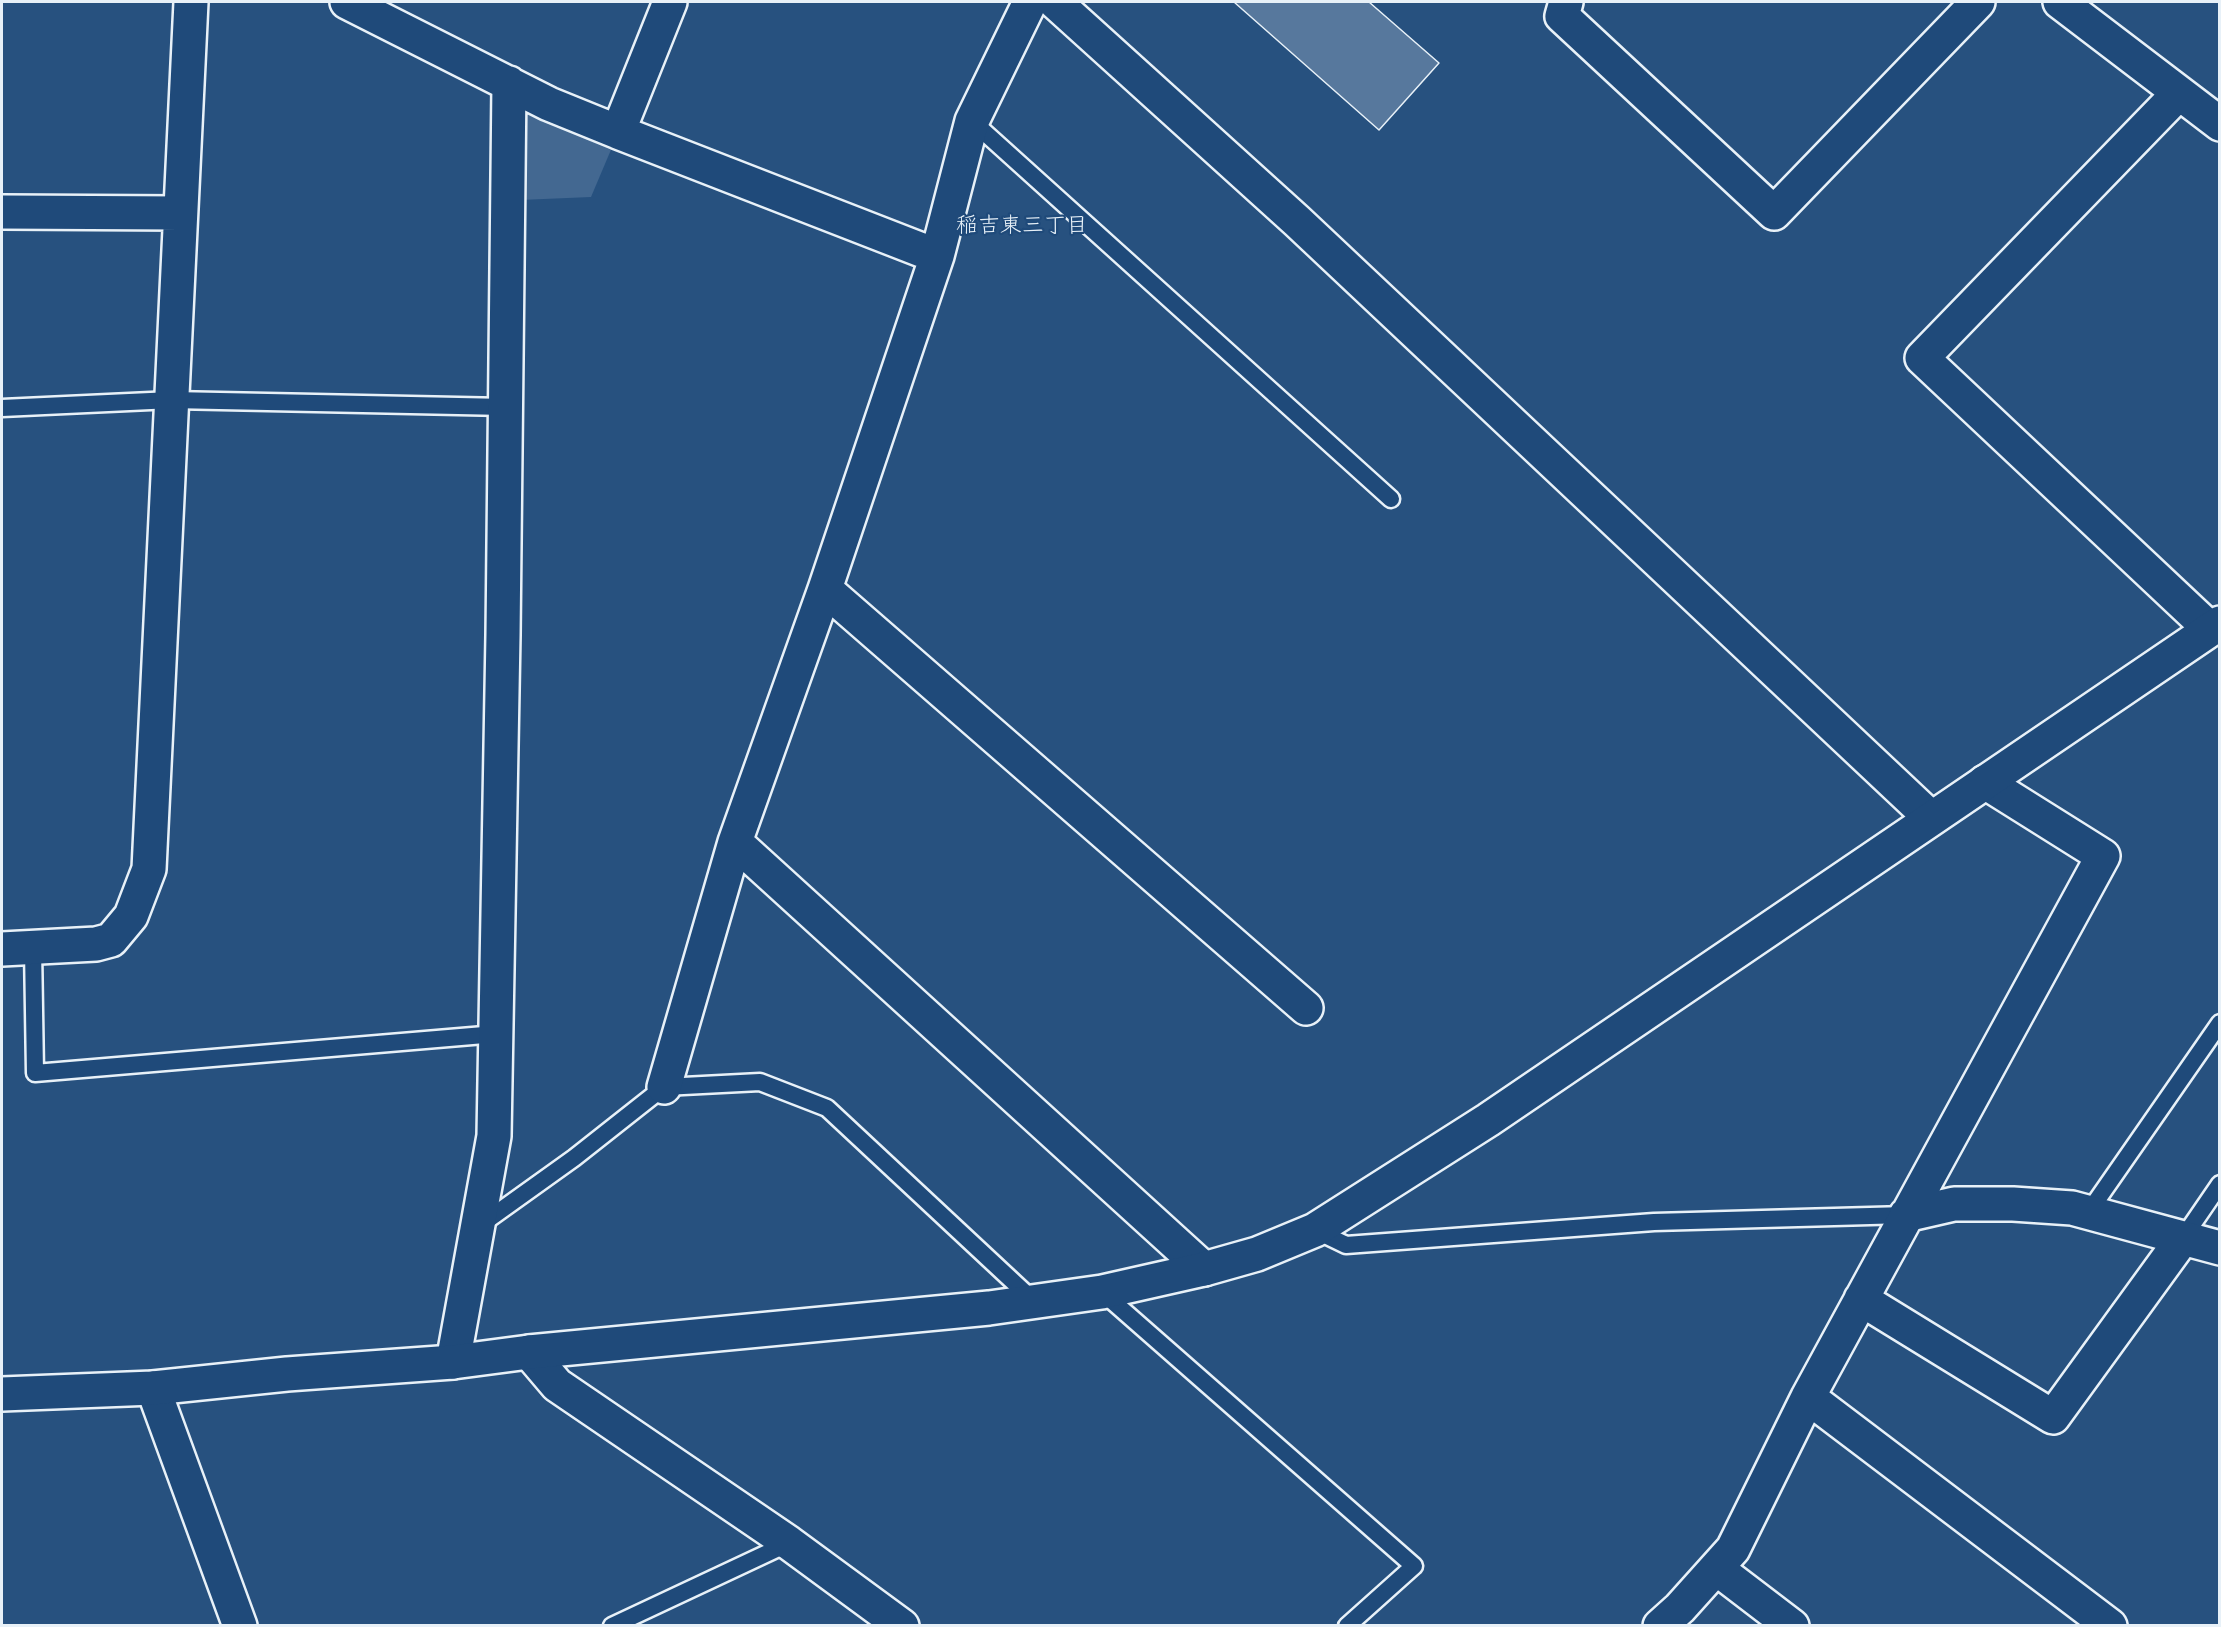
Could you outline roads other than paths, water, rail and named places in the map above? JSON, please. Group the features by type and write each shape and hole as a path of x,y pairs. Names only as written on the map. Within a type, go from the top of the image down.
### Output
{"street":[{"path":"17,948 96,944 111,940 131,916 149,868 191,2"},
{"path":"347,2 549,104 937,256"},
{"path":"618,132 670,2"},
{"path":"664,1087 735,842 825,589 937,256 972,121 1030,2"},
{"path":"1054,2 1306,229 1931,818"},
{"path":"1566,2 1562,16 1774,213 1978,2"},
{"path":"2060,2 2220,124"},
{"path":"453,1362 494,1136 509,83"},
{"path":"2,1394 153,1388 287,1374 453,1362 529,1352 1035,1302 1102,1292 1204,1269 1257,1254 1315,1230 1498,1114 2215,626 1922,358 2179,93"},
{"path":"2,212 180,213"},
{"path":"825,589 1306,1008"},
{"path":"1660,1626 1680,1608 1733,1549 1808,1397 2103,856 1984,782"},
{"path":"735,842 1204,1269"},
{"path":"1906,1215 1953,1204 2013,1204 2072,1209 2220,1248"},
{"path":"1861,1299 2053,1417 2183,1238"},
{"path":"529,1352 557,1385 789,1543 902,1626"},
{"path":"153,1388 240,1626"},
{"path":"1808,1397 2110,1626"},
{"path":"1716,1568 1792,1626"}],"lane":[{"path":"972,121 1391,499"},
{"path":"2,408 172,400 506,407"},
{"path":"17,948 35,1073 496,1034"},
{"path":"2088,1213 2220,1023"},
{"path":"478,1227 574,1158 664,1087 760,1082 827,1108 1035,1302"},
{"path":"2183,1238 2220,1184"},
{"path":"1315,1230 1347,1245 1654,1222 1906,1215"},
{"path":"1102,1292 1414,1566 1347,1626"},
{"path":"612,1626 789,1543"}],"district":[{"name":"稲吉東三丁目","path":"1022,228"}]}
